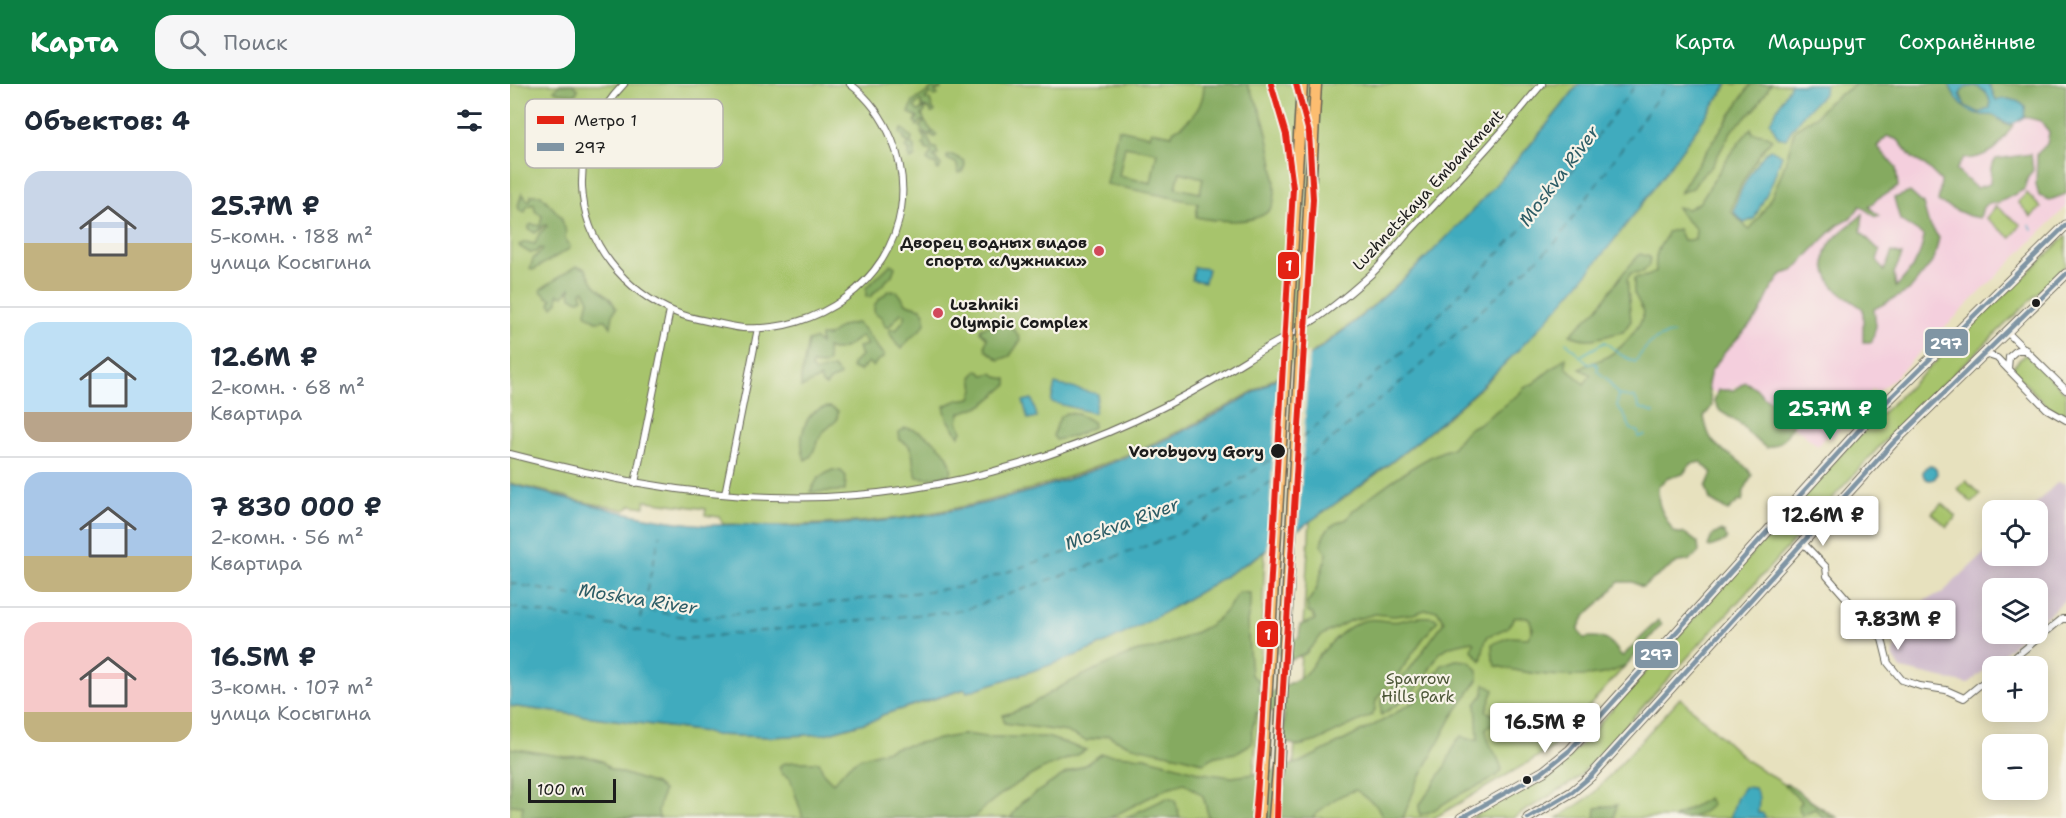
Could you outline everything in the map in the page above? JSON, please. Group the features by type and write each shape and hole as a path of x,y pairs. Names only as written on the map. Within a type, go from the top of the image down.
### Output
{"main road":[{"path":"1259,818 1302,84"},
{"path":"1274,818 1316,84"},
{"path":"1461,818 1544,771 1570,750 1868,420 2066,225"},
{"path":"1528,818 1586,782 1893,443 2066,274"}],"street":[{"path":"612,99 624,84"},
{"path":"583,168 584,206 595,239 614,268 638,291 687,317 731,326 758,328 797,321 837,305 855,292 876,269 894,237 902,202 900,169 896,151 876,111 850,84"},
{"name":"Luzhnetskaya Embankment","path":"510,454 635,483 725,494 773,497 877,493 932,485 982,474 1053,453 1108,433 1168,406 1310,323 1371,274 1497,137 1542,84"},
{"path":"635,483 670,310"},
{"path":"725,494 758,328"},
{"path":"2007,332 2066,390"},
{"path":"2008,369 2009,357 2017,350 2026,351"},
{"path":"1981,357 1993,355 2047,409 2066,420"},
{"path":"1803,543 1826,567 1827,576 1882,639 1889,666 1902,680 1920,686 1946,690 1964,698 1982,683"},
{"path":"2016,656 2062,619 2066,619"}],"shaded area":[{"path":"1905,84 2066,84 2066,207 1891,381 1877,392 1873,389 1834,435 1830,439 1826,435 1818,446 1735,386 1724,400 1697,379 1879,146"},
{"path":"2058,482 2066,484 2066,599 2048,615 2048,578 1982,578 1982,644 2014,644 2000,656 1982,656 1982,672 1968,684 1901,669 1893,656 1906,609 1943,592 1982,555 1982,566 2048,566 2048,500 2039,500"}],"green space":[{"name":"Luzhniki Olympic Complex","path":"510,84 1579,84 1532,143 1458,226 1376,303 1325,343 1272,380 1215,413 1156,442 1096,467 1034,488 971,505 907,517 770,526 723,524 719,517 705,515 706,509 648,501 645,501 644,507 631,505 626,510 569,499 510,483"},
{"path":"572,84 578,89 576,94 554,90 560,85"},
{"path":"939,84 941,89 935,91 938,95 934,96 930,93 925,99 930,100 935,111 933,113 930,109 922,107 921,101 916,104 915,108 918,111 925,108 922,114 931,133 934,132 937,135 935,137 923,132 920,127 924,122 922,121 917,126 915,121 918,117 909,113 913,102"},
{"path":"1204,84 1247,84 1257,102 1267,133 1275,190 1274,201 1265,214 1236,221 1196,217 1198,203 1106,184 1118,129 1150,136 1152,131 1172,135 1173,131 1196,112","holes":["1125,146 1157,152 1151,183 1119,176","1180,172 1203,178 1200,193 1176,188"]},
{"name":"Sparrow Hills Park","path":"1728,84 1905,84 1874,153 1856,210 1804,256 1781,271 1533,612 1530,643 1548,658 1625,666 1551,749 1434,818 1290,818 1310,521 1415,444 1475,393 1507,362 1624,226"},
{"path":"1751,84 1771,84 1756,108 1732,130 1712,166 1693,188 1680,193 1690,176"},
{"path":"1856,84 1949,84 1956,98 1972,112 1994,115 2006,125 2013,125 1993,150 1987,154 1963,159 1956,170 1976,188 1990,184 1991,167 1996,159 2031,154 2033,170 2027,179 2025,189 1998,203 1989,203 1983,207 1980,218 1969,216 1938,202 1941,181 1925,165 1913,159 1898,140 1887,136 1877,146 1896,168 1898,187 1878,198 1869,207 1879,216 1876,217 1860,206 1852,217 1837,225 1793,271 1782,274 1759,315 1711,371 1708,384 1712,406 1704,417 1705,423 1715,444 1743,464 1752,475 1744,491 1742,502 1739,501 1728,511 1710,500 1706,487 1712,473 1701,462 1691,464 1683,474 1668,478 1658,486 1662,511 1673,532 1686,534 1698,543 1699,552 1688,561 1678,562 1642,587 1633,582 1619,582 1580,624 1578,630 1584,638 1605,639 1623,656 1658,620 1662,624 1628,663 1616,670 1583,676 1545,675 1496,666 1493,660 1492,644 1510,637 1528,638 1533,629 1529,618 1515,617 1507,628 1488,636 1481,661 1471,649 1474,643 1472,641 1450,646 1439,653 1412,695 1381,715 1381,702 1387,692 1409,670 1444,622 1437,610 1393,616 1375,614 1349,621 1322,635 1305,654 1292,659 1281,658 1277,652 1278,637 1291,634 1292,640 1299,638 1300,625 1315,620 1313,614 1308,612 1307,603 1316,590 1327,554 1321,544 1330,527 1347,519 1353,510 1410,469 1451,449 1468,429 1480,423 1566,357 1566,367 1584,384 1591,375 1580,369 1609,356 1628,340 1642,319 1644,312 1634,293 1634,278 1648,276 1656,271 1657,252 1667,232 1678,229 1683,240 1695,240 1696,229 1677,207 1688,209 1700,202 1730,154 1751,128 1753,133 1763,134 1772,139 1748,173 1731,211 1749,230 1772,195 1783,170 1795,129 1816,116 1828,102"},
{"path":"1987,84 2066,84 2066,194 2050,200 2039,196 2036,185 2037,154 2047,144 2049,133 2041,121 2024,117 2025,107 2019,102 2008,99 1996,100"},
{"path":"1975,86 1985,92 1990,100 1990,108 1980,113 1965,106 1960,93 1964,88"},
{"path":"903,129 912,138 911,144 915,147 915,157 911,160 908,156 910,151 905,148 909,143 900,133"},
{"path":"921,133 927,136 932,147 936,148 938,155 933,156 941,165 939,170 936,164 927,160 932,151 925,149 926,146 923,145 925,140"},
{"path":"952,155 964,161 963,172 959,173 956,163 947,159 947,156"},
{"path":"1910,192 1923,204 1928,222 1939,238 1934,260 1909,291 1874,309 1876,326 1872,342 1863,342 1863,309 1842,295 1831,284 1826,271 1825,255 1832,241 1863,214 1861,232 1880,251 1877,260 1884,271 1892,252 1902,255 1894,273 1896,287 1914,264 1924,236 1900,220 1894,198"},
{"path":"522,193 528,201 531,195 541,195 561,217 566,232 565,238 570,246 569,249 533,270 530,269 533,259 543,249 540,248 530,253 519,245 526,242 535,244 539,234 547,226 545,225 535,233 529,229 532,224 540,226 542,216 535,211 534,204 527,206 525,212 520,211 518,206"},
{"path":"2027,193 2041,208 2031,217 2018,202"},
{"path":"1996,206 2021,225 2011,238 1986,218"},
{"path":"2066,236 2066,266 1888,437 1576,780 1513,818 1471,818 1566,761 1850,444"},
{"path":"1640,254 1650,257 1649,265 1643,272 1631,273 1627,279 1631,321 1623,332 1589,339 1570,334 1598,308"},
{"path":"891,264 895,267 892,275 870,297 866,297 866,288"},
{"path":"576,266 585,268 595,285 614,304 616,308 611,327 606,320 596,321 587,315 589,300 584,290 581,292 583,298 579,300 571,297 570,288 564,296 558,294 558,302 553,307 550,304 552,299 541,291"},
{"path":"888,291 897,291 907,304 921,308 924,314 925,324 902,349 889,332 891,329 896,330 905,318 905,314 901,313 888,328 881,316 876,315 874,311 877,302"},
{"path":"999,322 1012,328 1018,334 1020,341 1010,356 999,360 986,350 987,338 980,331 981,328"},
{"path":"856,323 884,355 883,358 873,367 868,362 860,371 852,368 852,364 861,356 858,347 867,345 862,336 841,349 827,348 828,363 812,364 811,368 815,372 833,368 840,375 839,377 831,380 826,386 822,384 820,378 801,388 808,341 815,339 820,344 820,336 828,336 842,326"},
{"path":"2025,354 2066,393 2066,416 2049,408 2011,369"},
{"path":"978,370 984,375 993,373 997,377 1007,379 1007,385 983,405 960,413 958,422 962,431 959,436 947,418 944,406 971,398 974,389 972,377"},
{"path":"1745,382 1756,388 1765,398 1787,408 1794,423 1786,436 1776,445 1766,448 1742,425 1720,411 1714,401 1718,390 1734,390"},
{"path":"830,407 838,411 837,420 822,433 811,456 805,460 802,443 804,426 814,413"},
{"path":"1066,413 1078,414 1093,422 1093,427 1074,436 1056,440 1053,436 1060,417"},
{"path":"905,428 913,429 929,437 943,450 951,466 951,474 929,478 917,477 912,451 906,443 900,440 899,432"},
{"path":"832,470 841,471 846,476 845,491 810,492 818,478"},
{"path":"1966,481 1980,495 1972,503 1957,489"},
{"path":"1942,503 1956,517 1947,527 1932,513"},
{"path":"1720,531 1725,533 1726,541 1708,546 1712,536"},
{"path":"1265,552 1258,719 1250,818 510,818 510,706 706,732 714,735 770,737 825,734 878,719 882,715 966,689 967,692 1093,649 1174,607"},
{"path":"1239,592 1250,593 1247,622 1251,675 1259,681 1258,690 1268,694 1304,675 1334,641 1357,623 1368,620 1394,622 1425,617 1438,620 1376,700 1372,715 1317,741 1299,746 1284,742 1284,710 1256,713 1252,743 1236,753 1216,756 1203,763 1130,745 1108,735 1086,741 1067,732 1004,723 1003,715 1026,707 1088,673 1135,652 1153,649 1189,636 1208,626 1222,615"},
{"path":"1456,660 1469,661 1478,670 1478,680 1452,717 1417,783 1403,818 1383,818 1377,806 1356,790 1337,798 1312,818 1209,818 1203,796 1184,783 1167,788 1110,818 1010,818 1022,802 1066,773 1083,766 1101,754 1145,757 1202,773 1232,777 1270,772 1303,761 1384,720 1415,701 1442,665"},
{"path":"1485,684 1494,690 1486,711 1504,721 1511,719 1525,735 1520,739 1496,723 1486,728 1488,740 1502,770 1488,781 1420,815 1419,806 1445,767 1456,741 1462,736 1467,739 1478,739 1476,704 1483,695"},
{"path":"1680,698 1746,760 1838,818 1558,818 1592,795"},
{"path":"965,734 986,737 1047,737 1086,750 1022,781 996,798 974,818 803,818 790,778 782,774 779,767 782,764 793,762 819,762 824,774 833,783 849,765 860,758 898,747"},
{"path":"510,748 565,757 584,756 602,761 610,769 655,784 663,791 658,811 659,818 521,818 523,806 510,805"},
{"path":"1787,783 1833,818 1824,818 1815,809 1802,815 1798,806 1801,801 1785,786"},
{"path":"1167,798 1175,800 1180,818 1125,818"},
{"path":"1708,798 1712,805 1702,813 1690,817 1673,818"},
{"path":"1617,805 1615,818 1595,818 1596,808"}],"water":[{"name":"Moskva River","path":"1579,84 1728,84 1641,205 1578,284 1511,358 1475,392 1392,462 1333,505 1274,546 1151,620 1094,648 1031,672 967,692 965,689 882,715 878,719 825,734 770,737 714,735 706,732 510,706 510,484 656,519 706,525 738,524 784,527 845,524 917,516 989,502 1060,482 1129,456 1197,424 1261,388 1322,347 1378,302 1459,225 1533,142"},
{"path":"1791,84 1825,84 1824,94 1803,115 1786,139 1778,137 1770,122"},
{"path":"1949,84 1987,84 1996,100 2012,100 2022,104 2025,107 2024,117 2009,124 2002,122 1994,115 1972,112 1966,109 1956,98","holes":["1975,86 1987,94 1990,100 1990,108 1980,113 1965,106 1960,94 1964,88"]},
{"path":"1770,149 1782,155 1772,183 1754,219 1744,223 1734,212 1736,204 1753,170"},
{"path":"1194,267 1208,269 1205,282 1192,280"},
{"path":"1055,384 1098,394 1094,413 1051,402"},
{"path":"1032,399 1037,417 1028,419 1023,401"},
{"path":"1927,466 1933,466 1937,473 1933,480 1927,480 1923,476 1923,470"},
{"path":"1744,787 1755,788 1759,798 1758,813 1762,813 1766,818 1730,818 1737,797"}],"pier":[{"path":"1309,352 1298,533 1267,554 1278,373"}],"waterway":[{"path":"2030,225 2032,229"},
{"path":"1582,355 1605,342 1621,355 1635,362 1656,339 1674,334"},
{"path":"1566,342 1588,364 1595,363 1598,367 1597,371 1607,379 1618,395 1635,398 1640,408 1654,413"},
{"path":"1618,395 1617,407 1631,429 1638,432 1638,437 1645,435"}],"ferry route":[{"path":"1302,438 1409,346 1551,199 1636,84"},
{"path":"1299,463 1322,447 1425,362 1556,242 1667,84"},
{"path":"510,583 694,619 962,587 1178,515 1276,456"},
{"path":"510,607 685,639 964,610 1177,535 1250,496 1275,479"},
{"path":"640,619 660,535"}],"metro line":[{"name":"1","path":"1255,818 1262,734 1293,188 1286,135 1271,84"},
{"name":"1","path":"1277,818 1313,199 1309,133 1296,84"}],"transit line":[{"name":"297","path":"1461,818 1544,771 1570,750 1868,420 2066,225"},
{"name":"297","path":"1528,818 1572,792 1591,776 1893,443 2066,274"}],"place":[{"name":"Дворец водных видов спорта «Лужники»","path":"1099,251"},
{"name":"Luzhniki Olympic Complex","path":"938,313"},
{"name":"Vorobyovy Gory","path":"1278,451"}]}
